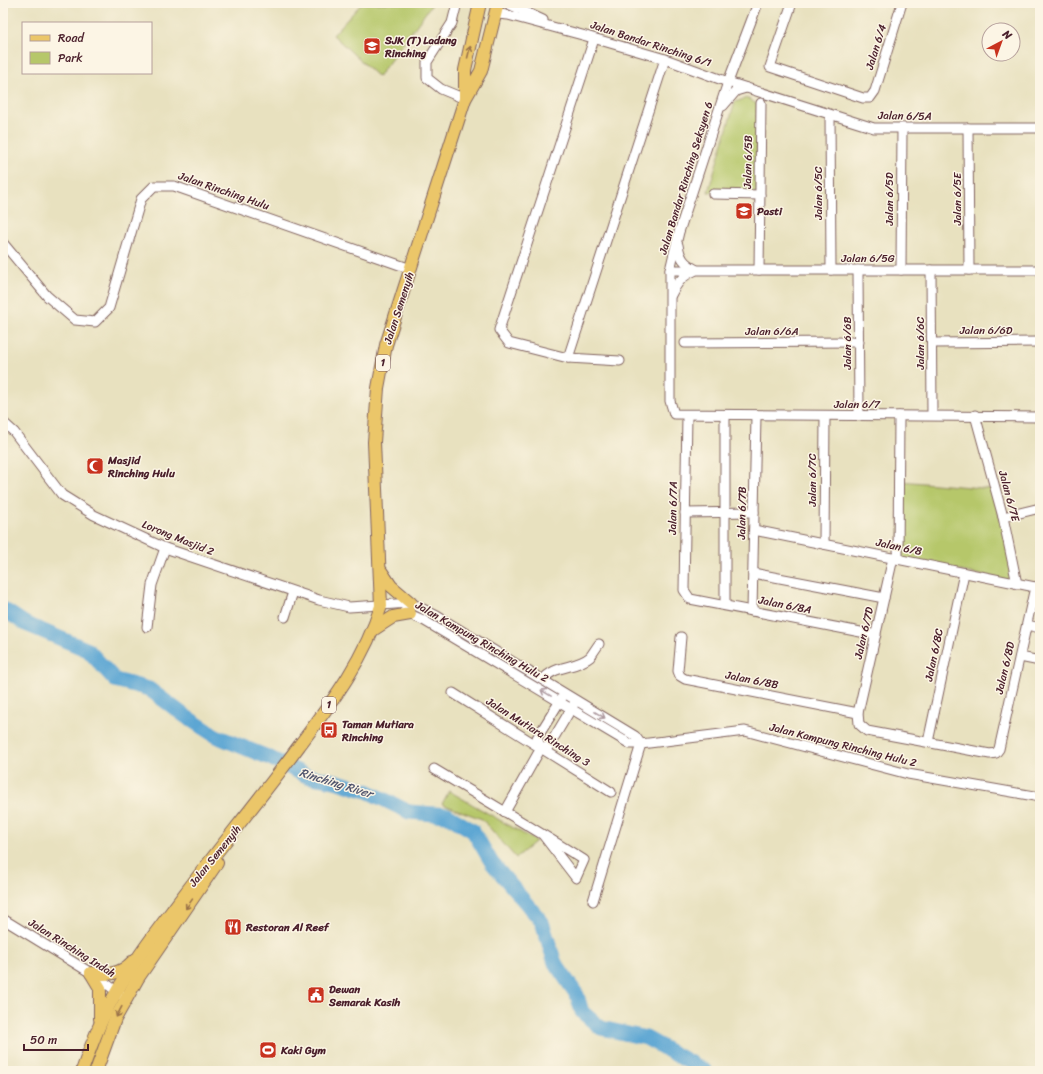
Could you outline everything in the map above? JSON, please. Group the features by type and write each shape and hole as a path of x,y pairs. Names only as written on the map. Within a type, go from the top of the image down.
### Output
{"main road":[{"name":"Jalan Semenyih","path":"465,99 465,70 480,3"},
{"name":"Jalan Semenyih","path":"82,1071 100,1023 116,991 142,951 209,862 276,779 344,685 364,650 373,630 378,606 381,571 374,442 378,388 386,345 465,99 481,71 498,9"},
{"name":"Jalan Semenyih","path":"364,650 378,606 379,549"},
{"path":"373,630 392,617 411,608 391,586 381,571"},
{"path":"96,1071 116,1019 126,998 249,814"},
{"name":"1","path":"91,973 106,975 125,970 142,951"},
{"path":"91,973 100,988 100,1023"}],"street":[{"path":"457,3 452,23 427,62 427,78 441,89 465,99"},
{"name":"Jalan Bandar Rinching 6/1","path":"506,3 556,24 566,31"},
{"name":"Jalan Bandar Rinching Seksyen 6","path":"674,414 670,401 670,270 677,242 728,82 758,3"},
{"name":"Jalan 6/4","path":"792,3 770,67 863,98 870,98 875,91 902,3"},
{"name":"Jalan Bandar Rinching 6/1","path":"498,9 508,15 665,59 728,82"},
{"path":"594,39 499,330 509,343 568,358 620,361"},
{"path":"568,358 665,59"},
{"path":"719,111 736,91 746,88 740,81 736,72 736,61"},
{"name":"Jalan 6/5A","path":"728,82 874,128 1040,128"},
{"name":"Jalan 6/5B","path":"759,270 761,103"},
{"name":"Jalan 6/5C","path":"830,115 831,270"},
{"name":"Jalan 6/5D","path":"901,270 902,128"},
{"name":"Jalan 6/5E","path":"968,128 969,270"},
{"name":"Jalan Rinching Hulu","path":"3,243 47,296 74,320 96,322 109,308 141,199 154,186 174,186 411,269"},
{"path":"713,194 760,195"},
{"path":"677,242 680,256 686,264 696,270"},
{"name":"Jalan 6/5G","path":"670,270 1040,270"},
{"path":"670,297 677,283 684,275 696,270"},
{"name":"Jalan 6/6B","path":"858,270 859,416"},
{"name":"Jalan 6/6C","path":"931,270 932,415"},
{"name":"Jalan 6/6A","path":"685,343 858,342"},
{"name":"Jalan 6/6D","path":"932,342 1040,342"},
{"name":"Jalan 6/7","path":"674,414 687,416 975,415 1040,417"},
{"name":"Jalan 6/7E","path":"975,415 1003,517 1017,584"},
{"name":"Jalan 6/7A","path":"687,416 684,590 690,599"},
{"path":"725,416 725,605"},
{"name":"Jalan 6/7B","path":"752,611 756,416"},
{"name":"Jalan 6/7C","path":"824,544 825,416"},
{"name":"Jalan 6/7D","path":"858,713 884,598 896,559 899,416"},
{"name":"Lorong Masjid 2","path":"3,422 14,432 62,495 94,514 165,548 293,592 349,607 378,606"},
{"path":"1003,517 1040,508"},
{"path":"685,513 725,511 754,512"},
{"name":"Jalan 6/8","path":"754,530 1038,588"},
{"path":"146,627 152,585 165,548"},
{"path":"753,573 884,598"},
{"name":"Jalan 6/8C","path":"928,742 964,573"},
{"name":"Jalan 6/8D","path":"928,742 990,754 996,753 999,749 1027,626 1038,588"},
{"path":"284,617 293,592"},
{"name":"Jalan 6/8A","path":"690,599 876,635"},
{"name":"Jalan Kampung Rinching Hulu 2","path":"378,606 411,608 437,616 543,680 562,698"},
{"name":"Jalan Kampung Rinching Hulu 2","path":"411,608 573,705 635,736 641,744 745,731 908,774 1040,797"},
{"path":"1027,626 1040,628"},
{"name":"Jalan 6/8B","path":"681,637 678,671 680,676 685,679 858,713"},
{"path":"543,680 548,673 571,666 589,657 599,644"},
{"path":"1020,657 1040,661"},
{"name":"Jalan Mutiara Rinching 3","path":"453,693 611,792"},
{"path":"541,748 537,738 562,698"},
{"path":"505,812 541,748 549,746 573,705"},
{"path":"858,713 859,724 866,731 928,742"},
{"path":"593,901 641,744"},
{"path":"434,769 543,835 584,860 576,878 543,835"},
{"name":"Jalan Rinching Indah","path":"3,919 91,973 126,998"}],"green space":[{"name":"SJK (T) Ladang Rinching","path":"362,3 433,3 378,77 333,35"},
{"path":"747,98 757,104 757,193 708,192 735,102"},
{"path":"900,481 993,489 1016,582 899,559"},
{"path":"449,791 536,841 516,858 482,819 442,804"}],"waterway":[{"name":"Rinching River","path":"3,609 26,624 88,650 115,680 149,689 185,716 216,736 270,758 307,776 335,781 367,791 409,812 447,815 473,831 492,863 542,922 555,963 577,995 582,1012 601,1028 646,1038 705,1071"}],"place":[{"name":"SJK (T) Ladang Rinching","path":"372,46"},
{"name":"Pasti","path":"744,211"},
{"name":"Masjid Rinching Hulu","path":"95,466"},
{"name":"Taman Mutiara Rinching","path":"329,730"},
{"name":"Restoran Al Reef","path":"233,927"},
{"name":"Dewan Semarak Kasih","path":"316,995"},
{"name":"Kaki Gym","path":"268,1050"}]}
